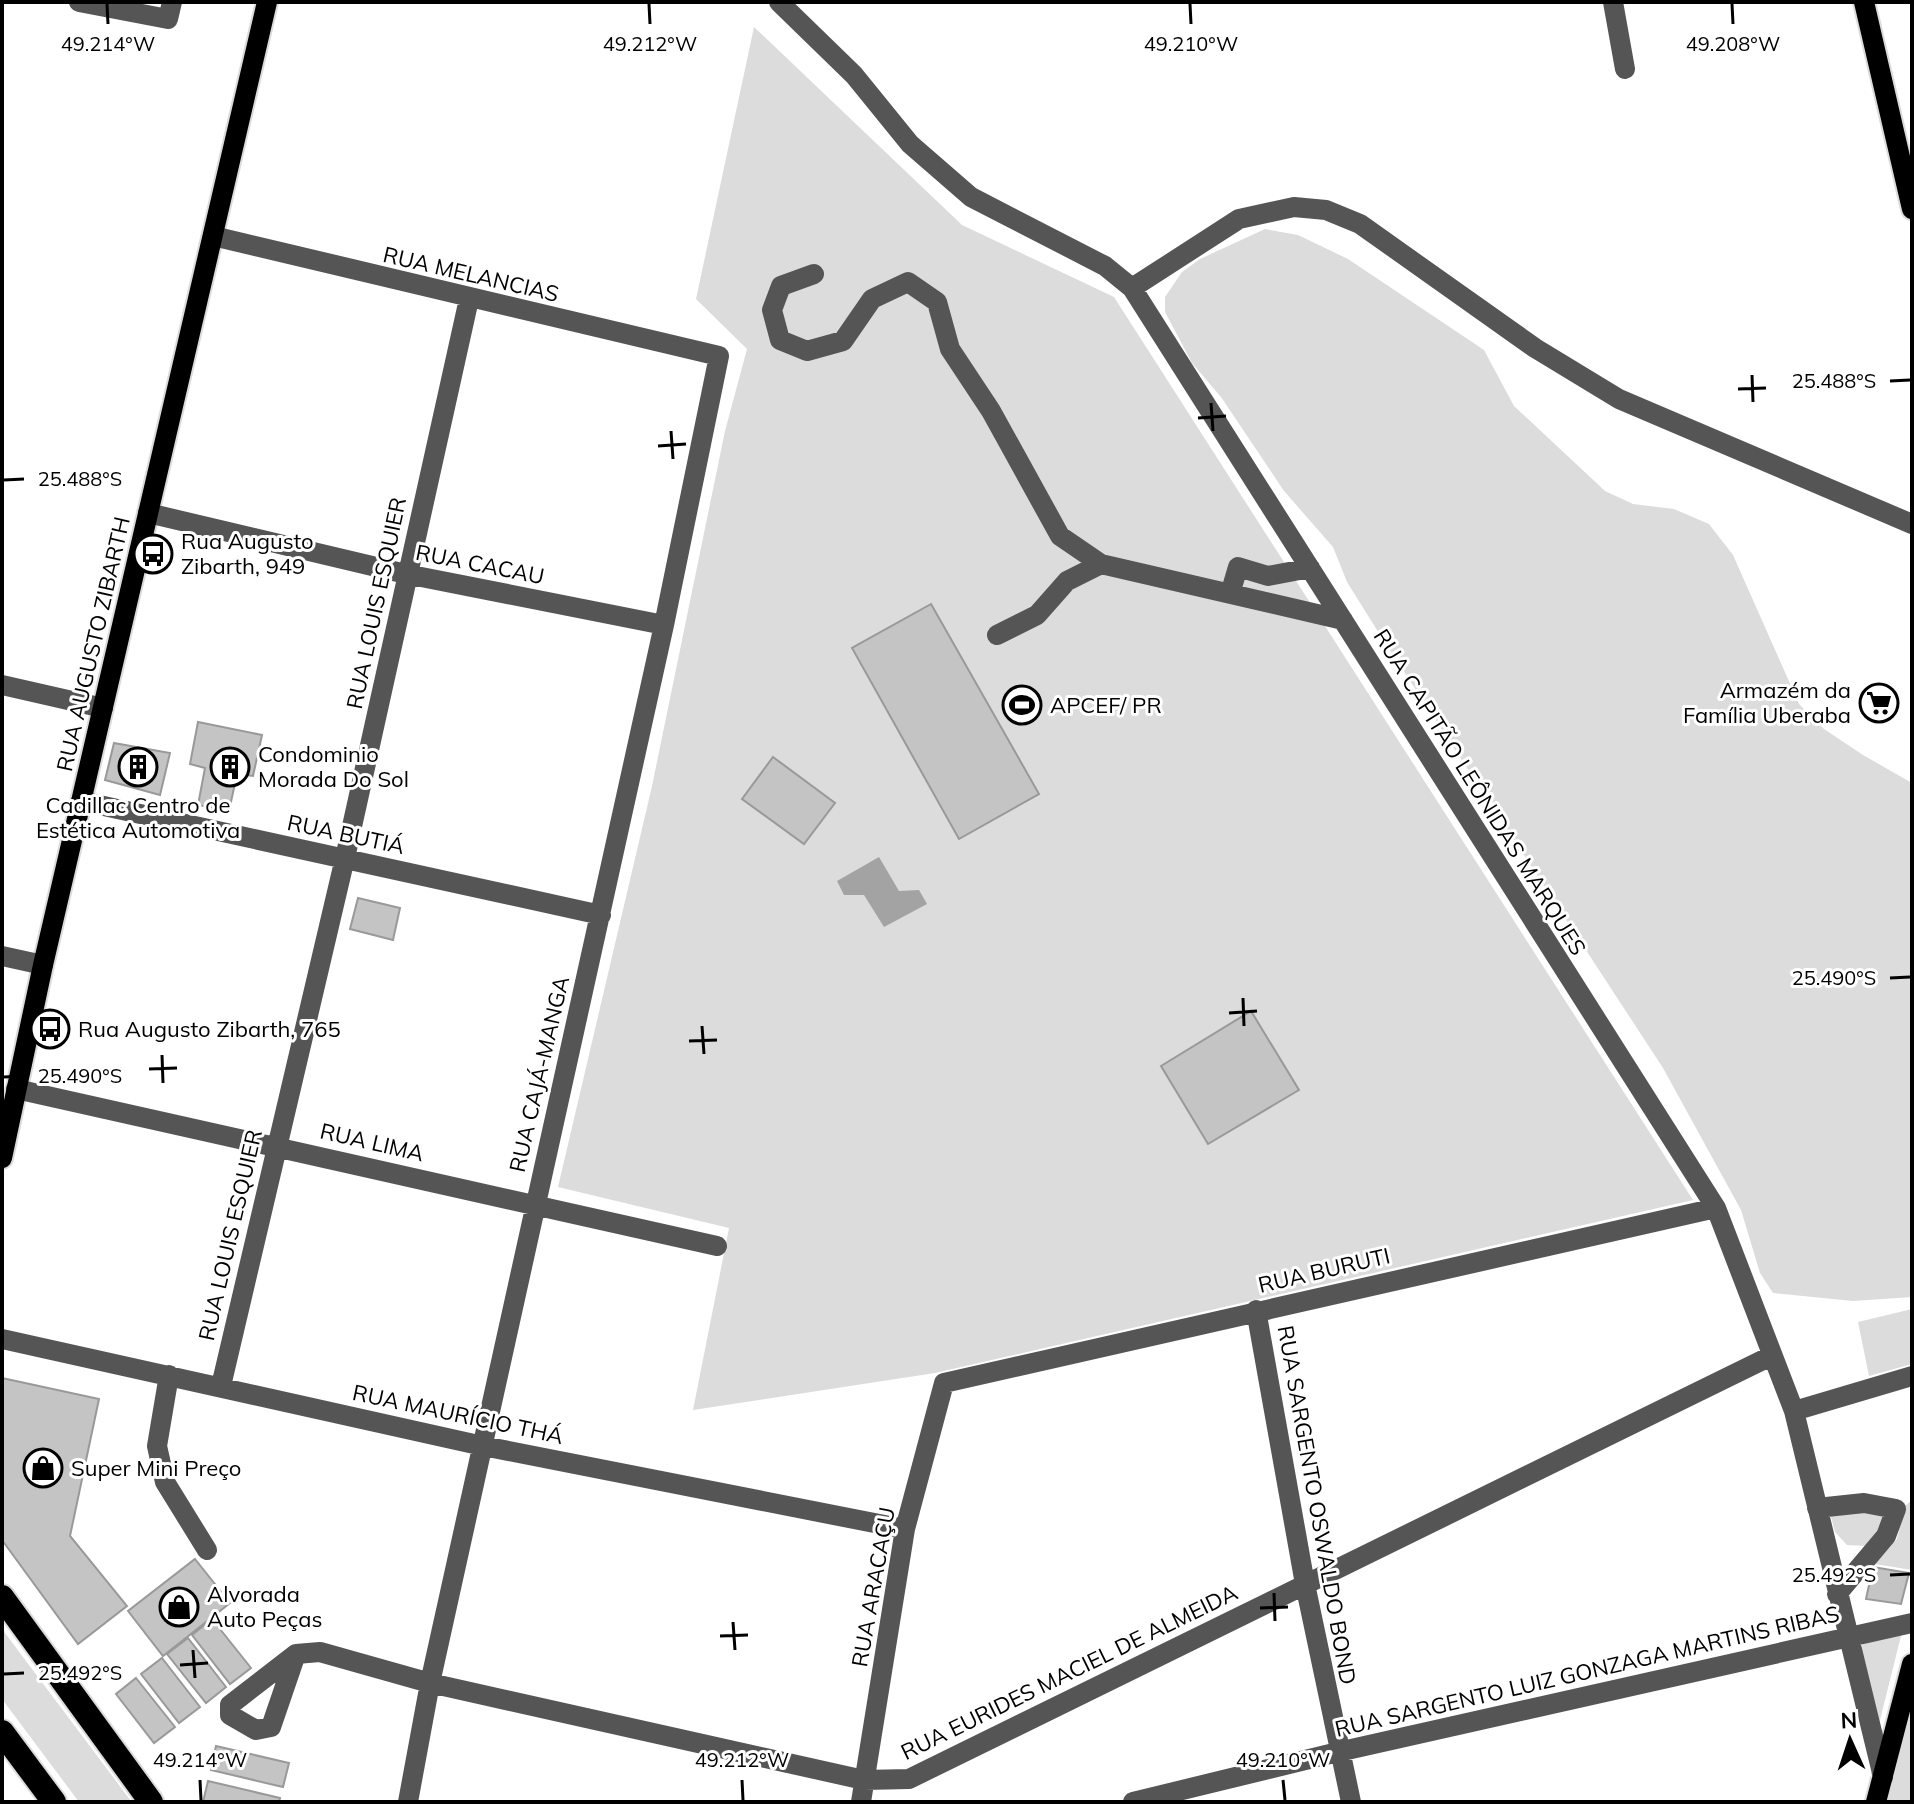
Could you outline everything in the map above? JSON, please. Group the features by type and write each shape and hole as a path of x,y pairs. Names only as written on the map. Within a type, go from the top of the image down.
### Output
{"highway":[{"path":"2,1597 146,1799"},
{"path":"2,1732 54,1802"}],"main road":[{"name":"RUA AUGUSTO ZIBARTH","path":"2,1158 43,965 267,2"},
{"path":"1864,2 1912,209"},
{"path":"1876,1802 1912,1664"}],"street":[{"path":"79,2 168,19 172,2"},
{"name":"RUA CAPITÃO LEÔNIDAS MARQUES","path":"779,2 854,75 910,144 971,197 1105,266 1132,288 1716,1208 1794,1411 1883,1777"},
{"path":"1613,2 1625,69"},
{"path":"1132,288 1239,219 1294,207 1326,210 1360,224 1535,348 1619,399 1912,524"},
{"name":"RUA MELANCIAS","path":"213,236 719,356"},
{"path":"814,274 781,286 772,310 780,340 807,351 843,341 872,299 908,282 937,302 950,349 991,411 1060,536 1101,564 1343,620"},
{"name":"RUA LOUIS ESQUIER","path":"221,1386 275,1144 345,858 469,299"},
{"name":"RUA CAJÁ-MANGA","path":"408,1802 430,1683 534,1204 601,915 719,356"},
{"name":"RUA CACAU","path":"148,513 406,574 664,625"},
{"path":"997,635 1037,615 1067,581 1101,564"},
{"path":"1230,594 1238,567 1268,576 1310,568"},
{"path":"1261,602 1268,576"},
{"path":"2,685 103,708"},
{"name":"RUA BUTIÁ","path":"81,801 601,915"},
{"path":"2,956 43,965"},
{"name":"RUA LIMA","path":"16,1089 275,1144 717,1246"},
{"name":"RUA BURUTI","path":"944,1383 1716,1208"},
{"name":"RUA SARGENTO OSWALDO BOND","path":"1256,1310 1305,1584 1351,1802"},
{"name":"RUA MAURÍCIO THÁ","path":"2,1339 483,1446 905,1529"},
{"name":"RUA EURIDES MACIEL DE ALMEIDA","path":"296,1654 320,1652 430,1683 864,1780 909,1779 1771,1356"},
{"path":"169,1375 157,1446 165,1482 207,1550"},
{"path":"1794,1411 1912,1376"},
{"name":"RUA ARACAÇU","path":"861,1802 905,1529 944,1383"},
{"path":"1817,1508 1864,1503 1896,1509 1886,1536 1837,1594"},
{"name":"RUA SARGENTO LUIZ GONZAGA MARTINS RIBAS","path":"1133,1802 1338,1752 1912,1623"}],"shaded area":[{"name":"APCEF/ PR","path":"754,27 962,225 1114,297 1693,1200 935,1373 693,1410 729,1228 558,1187 652,786 725,431 747,349 696,299"},
{"path":"1265,229 1298,235 1348,259 1484,350 1514,406 1605,491 1633,504 1674,509 1709,524 1733,555 1799,704 1824,729 1912,783 1912,1297 1853,1301 1773,1293 1760,1273 1741,1210 1663,1068 1382,638 1347,582 1333,547 1284,491 1221,397 1192,363 1165,312 1165,297 1182,272 1200,259"},
{"path":"879,857 899,891 919,890 927,904 884,927 864,895 844,895 837,881"},
{"path":"1912,1309 1912,1364 1869,1376 1858,1322"},
{"path":"1912,1500 1912,1570 1875,1564 1897,1539 1905,1506"},
{"path":"1829,1509 1883,1512 1883,1525 1867,1546 1847,1545 1835,1532"},
{"path":"2,1629 131,1802 79,1802 2,1699"},
{"path":"1902,1632 1878,1728 1861,1649 1863,1644"},
{"path":"1912,1695 1912,1802 1888,1802"}],"building":[{"path":"931,604 1039,794 959,839 852,648"},
{"name":"Condominio Morada Do Sol","path":"198,722 262,735 253,776 237,774 229,811 198,805 205,768 190,764"},
{"name":"Cadillac Centro de Estética Automotiva","path":"114,743 170,753 160,795 105,780"},
{"path":"773,757 835,803 804,844 742,799"},
{"path":"358,898 400,908 393,940 350,929"},
{"path":"1251,1011 1299,1090 1208,1144 1161,1066"},
{"name":"Super Mini Preço","path":"2,1378 99,1399 70,1536 127,1606 78,1644 2,1540"},
{"name":"Alvorada Auto Peças","path":"195,1559 230,1603 163,1656 128,1611"},
{"path":"1873,1567 1909,1573 1901,1604 1866,1599"},
{"path":"212,1619 251,1668 230,1684 192,1635"},
{"path":"188,1638 226,1687 206,1703 167,1654"},
{"path":"162,1658 200,1707 179,1723 141,1674"},
{"path":"136,1678 175,1727 154,1743 116,1694"},
{"path":"216,1746 289,1763 283,1787 211,1770"},
{"path":"208,1781 280,1798 279,1802 203,1802"}],"place":[{"name":"Rua Augusto Zibarth, 949","path":"153,554"},
{"name":"Armazém da Família Uberaba","path":"1879,703"},
{"name":"APCEF/ PR","path":"1022,705"},
{"name":"Cadillac Centro de Estética Automotiva","path":"138,767"},
{"name":"Condominio Morada Do Sol","path":"230,767"},
{"name":"Rua Augusto Zibarth, 765","path":"50,1029"},
{"name":"Super Mini Preço","path":"43,1468"},
{"name":"Alvorada Auto Peças","path":"179,1607"}]}
